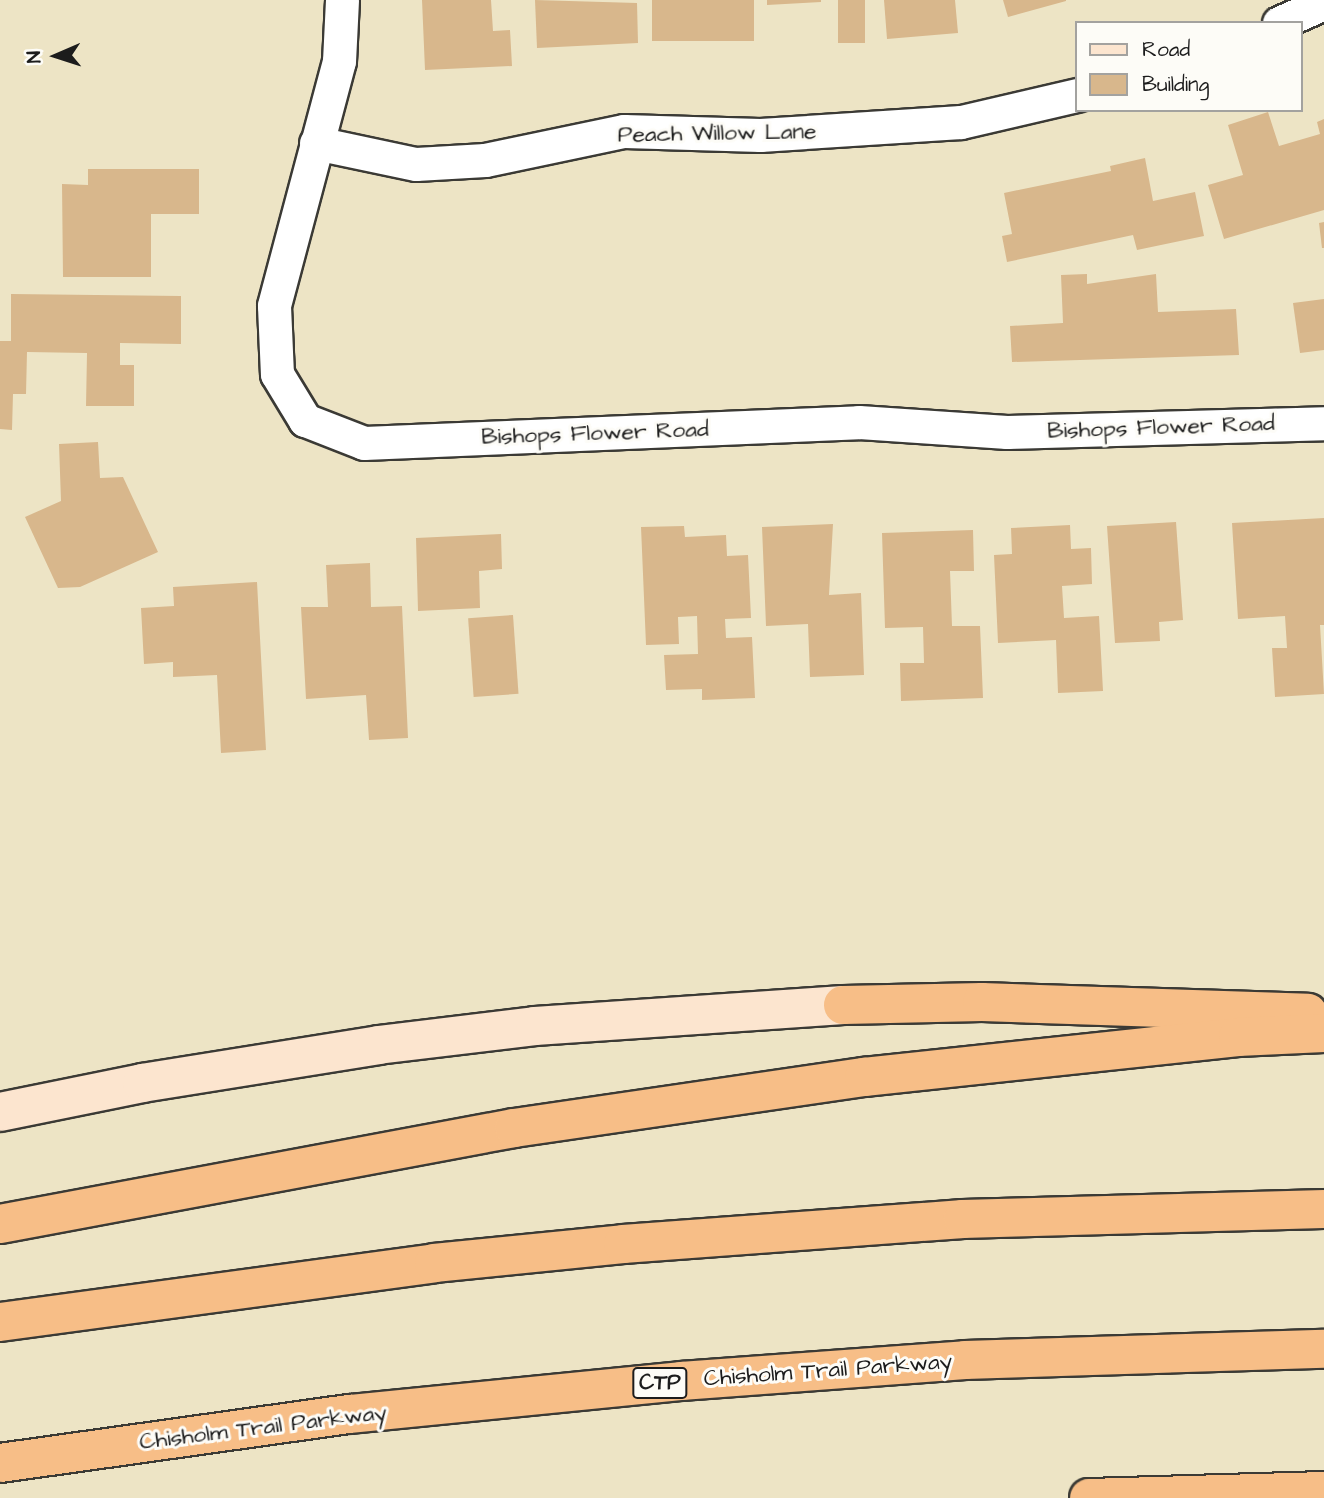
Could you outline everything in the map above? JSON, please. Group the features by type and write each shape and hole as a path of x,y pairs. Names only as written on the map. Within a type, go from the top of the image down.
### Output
{"highway":[{"path":"844,1005 982,1002 1324,1014"},
{"path":"0,1224 513,1128 824,1083 1238,1037 1324,1033"},
{"path":"0,1322 434,1263 624,1244 989,1218 1324,1209"},
{"name":"Chisholm Trail Parkway","path":"0,1463 350,1414 681,1381 965,1360 1324,1349"},
{"path":"1090,1498 1324,1491"}],"main road":[{"path":"0,1112 142,1083 378,1045 535,1026 844,1005"}],"street":[{"name":"Bishops Flower Road","path":"342,0 339,61 274,306 277,374 306,420 364,443 859,422 1007,432 1324,423"},
{"path":"1284,21 1324,3"},
{"name":"Peach Willow Lane","path":"316,143 416,164 485,160 624,131 760,135 961,122 1076,95"}],"building":[{"path":"422,0 491,0 493,31 510,30 512,66 425,70"},
{"path":"535,0 637,3 638,43 537,48"},
{"path":"652,0 754,0 754,41 652,41"},
{"path":"767,0 821,0 821,2 767,5"},
{"path":"838,0 865,0 865,43 838,43"},
{"path":"884,0 955,0 958,33 887,39"},
{"path":"1003,0 1066,0 1066,1 1008,17"},
{"path":"1268,112 1279,146 1320,134 1317,122 1324,119 1324,210 1224,239 1208,185 1243,175 1228,125"},
{"path":"1145,158 1153,201 1195,192 1204,236 1137,250 1133,235 1007,262 1002,236 1012,234 1004,193 1111,171 1110,166"},
{"path":"88,169 199,169 199,214 151,214 151,277 63,277 62,184 88,185"},
{"path":"1324,222 1324,248 1322,248 1319,223"},
{"path":"1087,274 1087,284 1156,274 1158,312 1236,309 1239,355 1012,362 1010,326 1063,323 1061,275"},
{"path":"11,294 181,296 181,344 120,343 120,365 134,365 134,406 86,406 87,353 27,352 26,394 13,394 12,430 0,429 0,341 11,341"},
{"path":"1324,299 1324,350 1300,353 1293,303"},
{"path":"98,442 100,478 123,477 158,552 80,587 58,588 25,517 61,501 59,444"},
{"path":"1324,518 1324,625 1320,625 1324,694 1275,697 1272,648 1287,648 1285,616 1238,619 1232,523"},
{"path":"1176,522 1183,620 1159,622 1160,641 1115,643 1107,526"},
{"path":"833,524 829,595 861,593 864,675 810,677 808,624 766,626 762,527"},
{"path":"1070,525 1071,549 1091,548 1092,584 1062,586 1064,618 1099,616 1103,691 1058,693 1056,640 998,643 994,555 1012,554 1011,528"},
{"path":"684,526 685,537 726,535 727,556 748,555 751,618 725,619 726,638 752,637 755,698 702,700 702,689 666,690 664,655 698,654 697,616 678,617 679,644 646,645 641,527"},
{"path":"973,530 974,571 950,571 952,626 980,626 983,698 901,701 900,663 924,663 923,627 885,628 882,533"},
{"path":"501,534 502,569 479,571 480,608 418,611 416,538"},
{"path":"370,563 371,607 402,606 408,738 369,740 366,695 306,699 301,607 328,607 326,565"},
{"path":"257,582 266,750 221,753 217,675 173,677 173,662 144,664 141,608 174,606 173,587"},
{"path":"513,615 519,694 474,697 468,618"}]}
